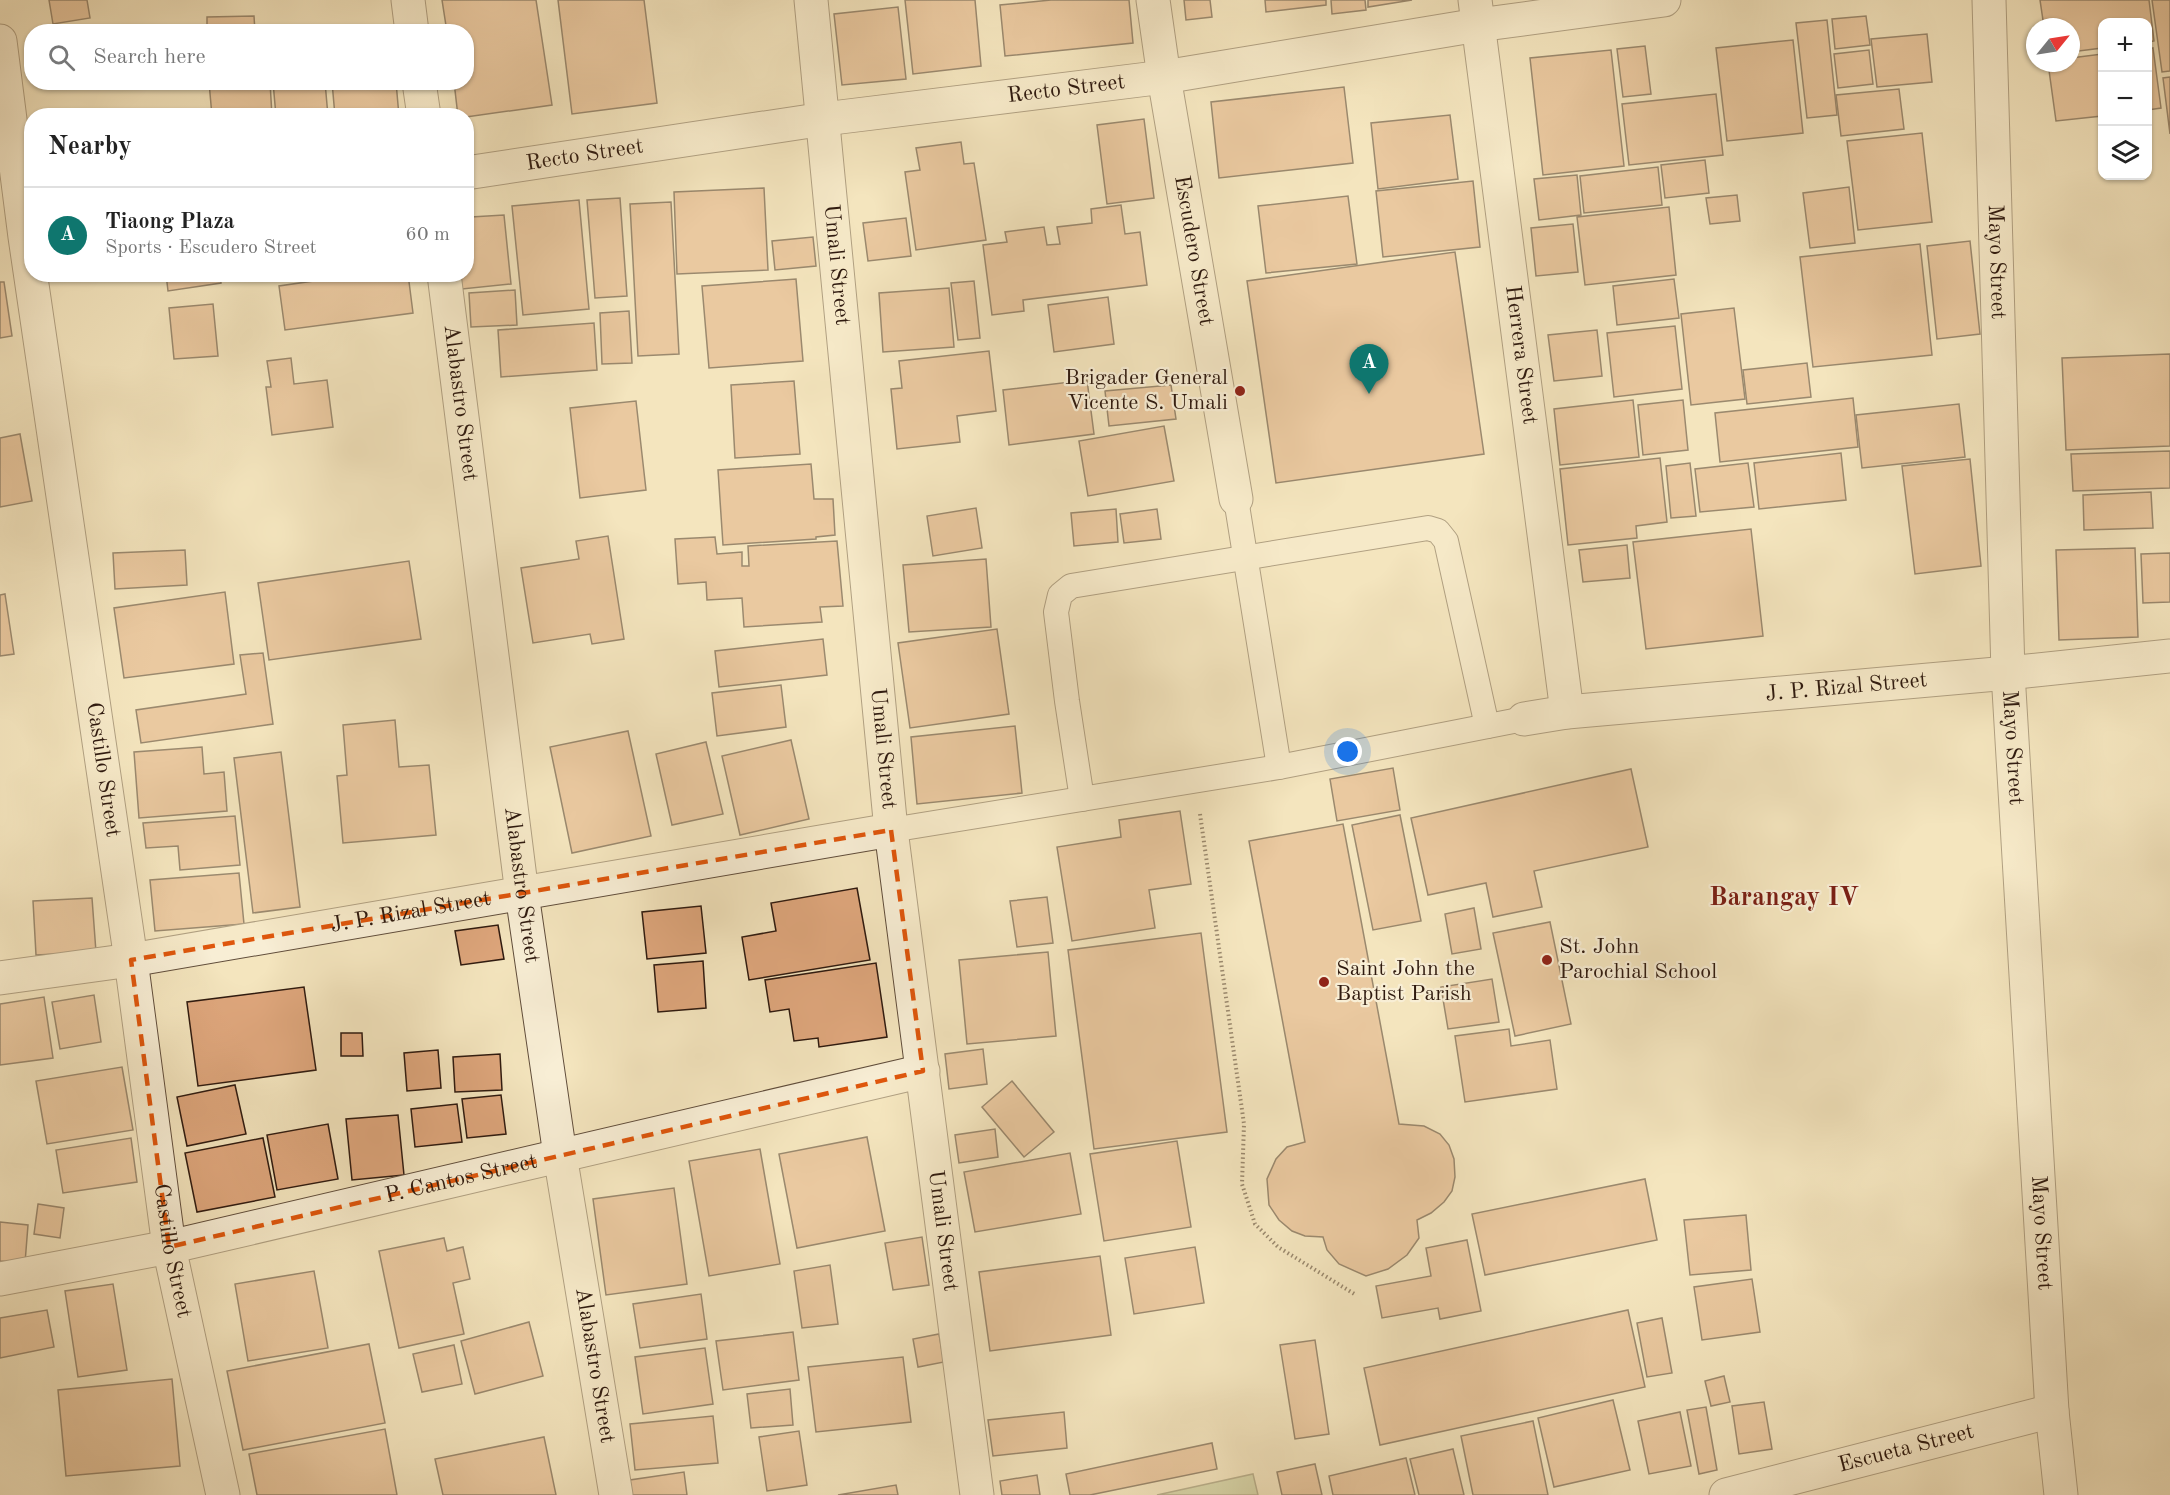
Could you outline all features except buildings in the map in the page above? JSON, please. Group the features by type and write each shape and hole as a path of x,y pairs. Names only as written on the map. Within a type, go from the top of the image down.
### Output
{"street":[{"path":"408,0 411,24"},
{"name":"Umali Street","path":"811,0 891,830 977,1495"},
{"name":"Escudero Street","path":"1153,0 1236,499"},
{"name":"Recto Street","path":"474,172 824,119 1164,77 1476,12 1664,0"},
{"name":"Mayo Street","path":"1989,0 2008,673 2052,1411 2061,1495"},
{"name":"Herrera Street","path":"1476,12 1567,712"},
{"name":"Castillo Street","path":"0,41 24,270"},
{"path":"420,90 423,108"},
{"name":"Castillo Street","path":"26,282 131,960 169,1247 223,1495"},
{"name":"Alabastro Street","path":"445,282 522,894 560,1155 616,1495"},
{"name":"J. P. Rizal Street","path":"1524,719 1567,712 2008,673 2170,656"},
{"name":"J. P. Rizal Street","path":"0,978 131,960 891,830"},
{"name":"P. Cantos Street","path":"0,1279 169,1247 923,1071"},
{"name":"Escueta Street","path":"1726,1495 2052,1411"}],"lane":[{"path":"1236,499 1279,767"},
{"path":"1082,799 1056,612 1060,595 1071,586 1428,528 1438,531 1446,541 1487,726"},
{"path":"891,830 1279,767 1524,719"}],"path":[{"path":"1196,780 1244,1124 1242,1184 1255,1224 1278,1247 1356,1295"}],"highlighted area":[{"path":"891,830 923,1071 169,1247 131,960"}],"green space":[{"path":"1253,1474 1258,1495 1157,1495"}],"place":[{"name":"Brigader General Vicente S. Umali","path":"1240,391"},
{"name":"Tiaong Plaza","path":"1369,394"},
{"name":"St. John Parochial School","path":"1547,960"},
{"name":"Saint John the Baptist Parish","path":"1324,982"}],"district":[{"name":"Barangay IV","path":"1784,898"}]}
